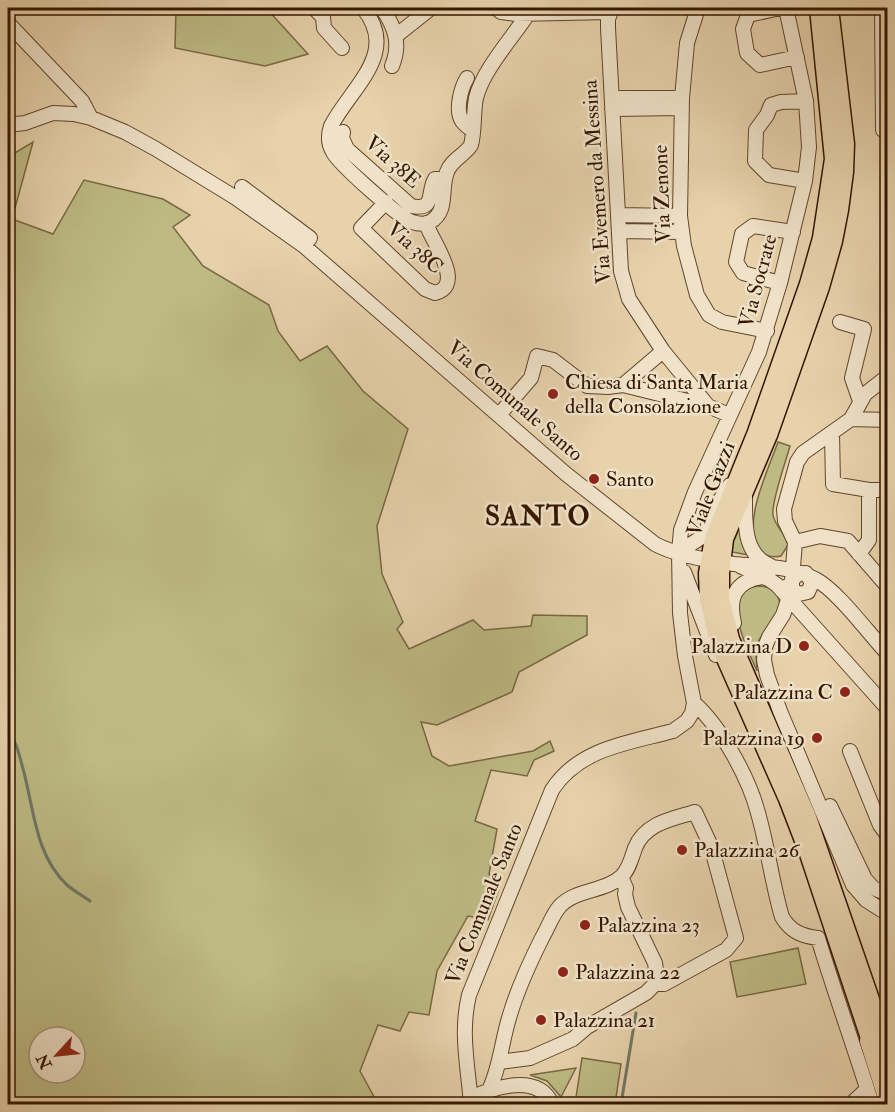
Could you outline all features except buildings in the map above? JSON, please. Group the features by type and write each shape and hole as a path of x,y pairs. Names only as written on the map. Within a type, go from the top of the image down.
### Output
{"highway":[{"path":"874,1043 888,1097"}],"main road":[{"name":"Viale Gazzi","path":"818,8 833,145 830,187 821,238 808,284 756,432 717,526 722,562 707,583 711,621 718,643 794,814 874,1043"},
{"name":"Viale Gazzi","path":"830,8 846,144 840,210 821,287 769,435 725,540 721,598 726,627 812,827 874,1043"}],"street":[{"path":"314,8 323,17 324,28 342,48"},
{"path":"363,8 372,20 378,37 376,54 370,67 335,118 329,132 329,139 333,152 341,163 409,221 426,224 436,217 442,206 448,168 469,149 479,88 528,14"},
{"path":"382,8 397,35 395,59 392,66"},
{"path":"397,35 431,8"},
{"path":"496,8 508,14 611,10"},
{"name":"Via Zenone","path":"698,8 687,43 681,103 681,232 697,295 704,310 722,321 767,331"},
{"path":"780,8 748,15 743,29 747,53 760,64 797,57"},
{"name":"Via Socrate","path":"679,552 685,517 729,415 752,371 767,331 805,182 809,147 806,101 786,8"},
{"path":"882,8 885,130"},
{"name":"Via Evemero da Messina","path":"611,10 608,28 621,271 625,291 659,346 708,406"},
{"path":"8,23 82,101 91,118"},
{"path":"467,78 462,91 460,116 473,131"},
{"path":"805,182 769,175 755,161 756,130 771,105 781,102 806,101"},
{"path":"612,104 681,103"},
{"name":"Via Comunale Santo","path":"8,125 25,123 53,113 74,114 91,118 125,132 156,149 236,198 304,246 566,474 655,544 666,550 796,581"},
{"name":"Via 38E","path":"343,132 342,138 346,149 411,207 419,207 428,203 432,182 435,179 445,179"},
{"path":"242,187 310,238 304,246"},
{"name":"Via 38C","path":"386,202 361,228 425,289 435,293 443,289 445,285 447,269 444,256 429,235 426,224"},
{"path":"618,215 680,216"},
{"path":"780,283 743,273 736,262 742,234 753,226 793,232"},
{"path":"619,231 681,232"},
{"path":"840,322 864,329 852,378 860,401"},
{"path":"623,385 659,346"},
{"path":"499,415 531,378 537,356 553,360 587,387 623,385 708,406 729,415"},
{"path":"888,376 870,389 860,401 851,419 803,453 797,462 784,508 785,521 796,548 796,581 801,612 888,709"},
{"path":"851,419 888,420"},
{"path":"832,433 833,484 868,490 888,490"},
{"path":"679,552 705,535 718,501 740,471"},
{"path":"859,554 869,540 868,490"},
{"path":"745,492 747,535 767,574"},
{"path":"764,717 741,646 732,609 733,597 739,587 747,581 767,574 784,563 796,548 820,536 848,541 886,584"},
{"path":"679,552 690,589 728,685 747,710"},
{"path":"679,552 683,636 694,703 706,714 723,739 754,800 782,917 792,930 800,934 818,938 836,934"},
{"path":"765,647 801,612 808,592 799,594 796,581"},
{"path":"796,581 783,615 765,647 764,660 767,675 853,885 866,900 888,914"},
{"path":"796,581 829,588 888,654"},
{"path":"683,636 692,630 706,631"},
{"name":"Via Comunale Santo","path":"471,1101 466,1066 464,1023 469,995 552,790 566,772 594,753 678,729 692,713 694,703"},
{"path":"780,711 791,716 861,872 873,888 888,894"},
{"path":"850,751 880,825 888,836"},
{"path":"490,1089 499,1062 507,1024 522,981 556,911 566,901 621,877 626,871 637,844 648,829 695,812 711,846 736,938 726,950 664,984 655,984"},
{"path":"499,1062 530,1058 573,1039 587,1026 646,993 655,984 657,977 655,963 628,907 626,888 621,877"},
{"path":"818,938 838,1006 874,1043 853,1065 861,1098 872,1104"},
{"path":"471,1101 490,1089 528,1085 542,1090 552,1104"}],"shaded area":[{"path":"176,8 266,8 308,54 265,66 175,48"},
{"path":"33,142 12,219 53,234 84,180 163,199 190,215 173,227 203,266 269,305 278,331 300,361 327,346 363,391 408,429 377,526 382,574 403,622 397,629 409,649 473,620 484,630 531,626 533,615 587,616 587,635 519,672 512,692 437,725 421,722 432,756 449,766 533,751 550,741 554,751 534,760 527,776 491,770 475,821 497,829 489,874 500,886 488,920 468,916 437,971 429,1015 409,1012 400,1031 378,1025 360,1071 378,1104 8,1104 8,157"},
{"path":"778,442 790,446 776,491 773,515 788,545 781,556 772,557 760,550 755,540 753,527 758,497"},
{"path":"740,526 742,543 748,555 732,552 733,539"},
{"path":"760,586 769,588 775,593 779,599 780,608 759,640 756,652 757,671 745,644 736,610 741,592"},
{"path":"798,948 806,984 737,997 730,962"},
{"path":"582,1058 621,1064 615,1104 575,1104"},
{"path":"576,1068 561,1097 547,1081 530,1075"}],"waterway":[{"path":"8,732 18,752 41,844 48,859 56,873 67,885 90,901"},
{"path":"621,1104 636,1013"}],"place":[{"name":"Chiesa di Santa Maria della Consolazione","path":"553,394"},
{"name":"Santo","path":"594,479"},
{"name":"Palazzina D","path":"804,646"},
{"name":"Palazzina C","path":"845,692"},
{"name":"Palazzina 19","path":"817,738"},
{"name":"Palazzina 26","path":"682,850"},
{"name":"Palazzina 23","path":"585,925"},
{"name":"Palazzina 22","path":"563,972"},
{"name":"Palazzina 21","path":"541,1020"}],"district":[{"name":"SANTO","path":"538,516"}]}
